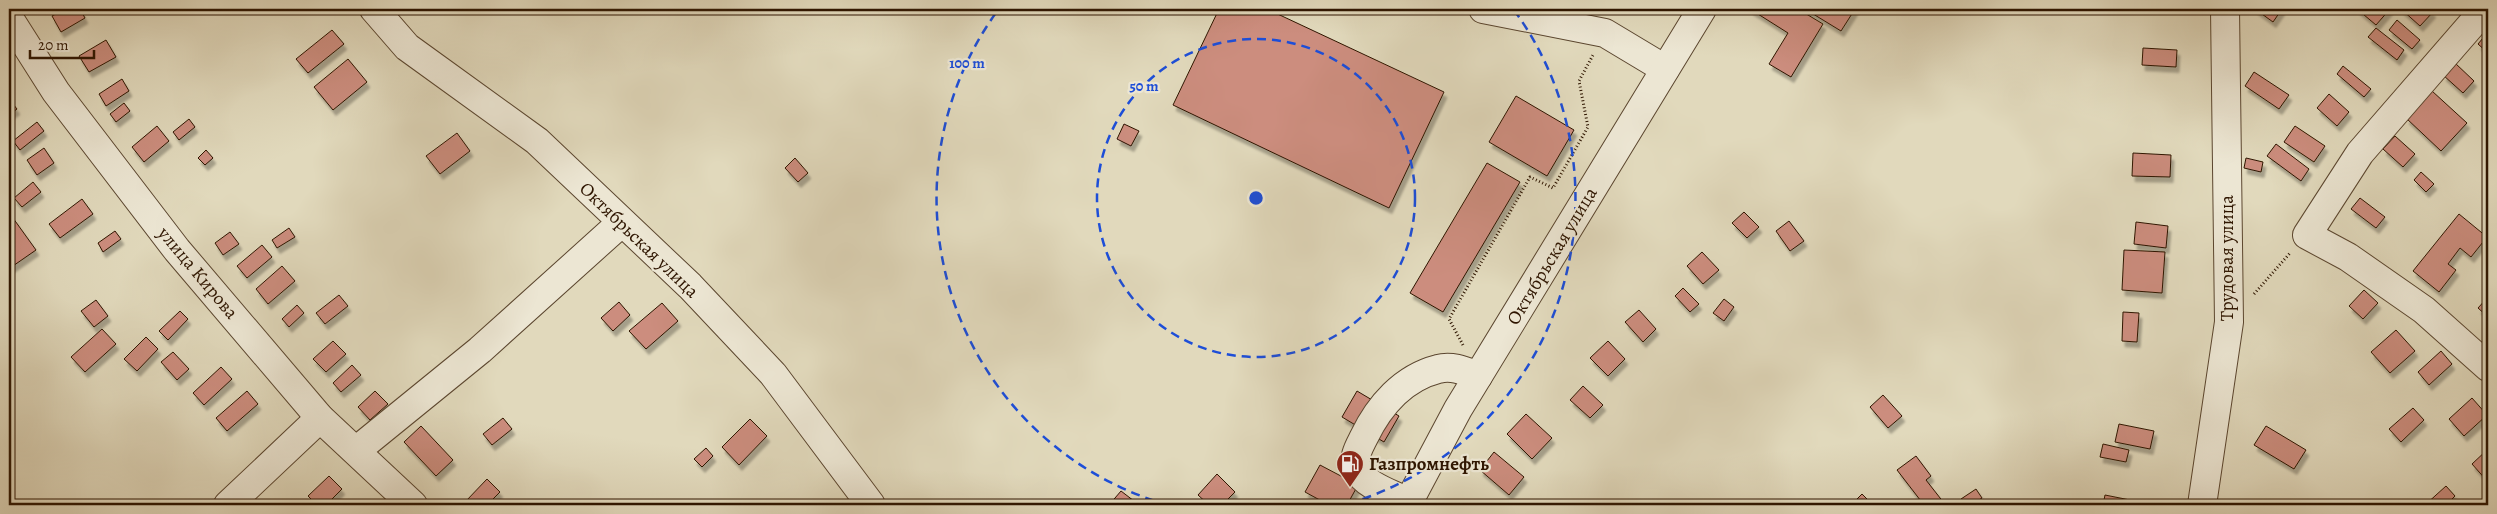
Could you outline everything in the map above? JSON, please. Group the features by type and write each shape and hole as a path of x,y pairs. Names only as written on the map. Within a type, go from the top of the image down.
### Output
{"street":[{"name":"Октябрьская улица","path":"374,9 407,47 537,141 621,223 690,286 773,374 871,505"},
{"path":"1483,9 1604,33 1665,69"},
{"name":"Октябрьская улица","path":"1408,504 1472,373 1702,9"},
{"name":"Трудовая улица","path":"2202,505 2229,322 2225,9"},
{"path":"2486,9 2360,153 2307,235 2348,257 2424,310 2488,367"},
{"name":"улица Кирова","path":"9,18 56,92 177,250 320,418 357,450 414,505"},
{"path":"357,450 480,350 621,223"},
{"path":"1408,504 1369,482 1357,469 1355,454 1374,416 1394,393 1421,374 1440,368 1472,373"},
{"path":"228,505 320,418"}],"path":[{"path":"1472,373 1463,342 1449,318 1530,177 1553,188 1588,127 1579,81 1604,33"},
{"path":"2253,294 2307,235"}],"building":[{"path":"65,9 80,9 85,18 61,32 52,16"},
{"path":"1219,9 1267,9 1444,92 1389,208 1173,105"},
{"path":"1750,9 1798,9 1823,24 1791,77 1769,64 1788,33"},
{"path":"1805,9 1855,9 1841,31"},
{"path":"2255,9 2282,9 2273,22"},
{"path":"2357,9 2390,9 2376,25"},
{"path":"2401,9 2429,9 2433,12 2420,26"},
{"path":"2397,20 2420,40 2412,49 2389,30"},
{"path":"2376,28 2404,50 2397,60 2368,37"},
{"path":"332,30 344,44 308,73 296,59"},
{"path":"2488,32 2488,53 2478,44"},
{"path":"106,40 116,57 89,72 79,56"},
{"path":"2143,48 2177,50 2176,67 2142,65"},
{"path":"348,59 367,82 333,110 314,87"},
{"path":"2455,63 2474,81 2463,93 2443,75"},
{"path":"2343,66 2371,89 2364,97 2337,74"},
{"path":"2254,72 2289,95 2279,109 2245,86"},
{"path":"122,79 129,91 106,106 99,94"},
{"path":"2432,91 2467,123 2441,151 2406,118"},
{"path":"2329,94 2349,112 2337,126 2317,108"},
{"path":"1516,96 1574,130 1547,176 1489,142"},
{"path":"9,99 17,109 9,115"},
{"path":"124,103 130,111 116,122 110,114"},
{"path":"189,119 195,127 179,140 173,132"},
{"path":"37,122 44,131 20,150 13,141"},
{"path":"1124,124 1139,131 1131,146 1117,139"},
{"path":"157,126 169,141 144,162 132,147"},
{"path":"2295,126 2325,146 2314,162 2284,142"},
{"path":"457,133 470,151 440,174 426,156"},
{"path":"2395,136 2415,154 2403,167 2383,149"},
{"path":"2276,144 2309,169 2301,181 2267,156"},
{"path":"44,148 54,163 37,175 27,160"},
{"path":"206,150 213,158 205,165 198,158"},
{"path":"2133,153 2171,155 2170,177 2132,176"},
{"path":"795,158 808,173 798,182 785,168"},
{"path":"2246,158 2263,162 2261,172 2244,168"},
{"path":"1487,163 1520,182 1443,312 1410,293"},
{"path":"2421,172 2434,184 2426,192 2414,180"},
{"path":"33,182 41,192 22,207 14,198"},
{"path":"2360,198 2385,217 2376,228 2351,209"},
{"path":"82,199 93,214 60,238 49,224"},
{"path":"1744,212 1759,227 1747,238 1732,223"},
{"path":"2459,214 2487,237 2471,257 2460,248 2448,264 2456,270 2439,292 2413,271"},
{"path":"13,218 36,250 10,268 9,221"},
{"path":"1789,221 1804,241 1790,251 1776,231"},
{"path":"2136,222 2168,226 2166,248 2134,244"},
{"path":"289,228 295,237 277,248 272,240"},
{"path":"115,231 121,239 103,252 98,243"},
{"path":"230,232 239,244 223,255 215,243"},
{"path":"262,245 272,257 247,278 237,266"},
{"path":"2124,250 2165,252 2162,293 2122,290"},
{"path":"1702,252 1719,270 1703,284 1687,266"},
{"path":"282,266 295,281 268,304 256,289"},
{"path":"1683,288 1699,304 1690,312 1675,296"},
{"path":"2364,290 2378,303 2363,319 2349,306"},
{"path":"339,295 348,306 325,324 316,313"},
{"path":"2488,297 2488,317 2478,308"},
{"path":"1724,299 1734,307 1724,321 1713,313"},
{"path":"96,300 108,316 94,327 81,311"},
{"path":"619,302 630,315 613,331 601,318"},
{"path":"662,303 678,321 646,349 629,331"},
{"path":"297,305 304,313 289,327 282,319"},
{"path":"1639,310 1656,329 1643,342 1625,322"},
{"path":"180,311 188,319 168,340 159,331"},
{"path":"2123,312 2139,313 2137,342 2122,341"},
{"path":"102,329 116,344 85,372 71,357"},
{"path":"2396,330 2415,351 2390,373 2371,352"},
{"path":"146,337 158,349 137,371 124,359"},
{"path":"333,341 346,354 326,372 313,359"},
{"path":"1608,341 1625,359 1608,376 1590,358"},
{"path":"2441,351 2452,364 2429,385 2418,372"},
{"path":"173,352 189,369 177,380 161,362"},
{"path":"352,365 361,375 341,392 333,383"},
{"path":"221,367 232,379 204,405 193,393"},
{"path":"1583,386 1603,405 1590,418 1570,400"},
{"path":"247,391 258,404 227,431 216,418"},
{"path":"375,391 388,404 370,420 358,407"},
{"path":"1357,391 1399,416 1384,442 1342,417"},
{"path":"1883,395 1902,416 1888,428 1870,407"},
{"path":"2472,398 2487,415 2464,436 2449,419"},
{"path":"2413,408 2424,420 2401,442 2389,429"},
{"path":"1526,414 1552,438 1532,459 1507,434"},
{"path":"503,418 512,429 492,445 483,434"},
{"path":"750,419 767,436 739,465 722,447"},
{"path":"2119,424 2154,431 2150,449 2115,442"},
{"path":"421,426 453,460 436,476 404,442"},
{"path":"2266,426 2306,450 2294,469 2254,445"},
{"path":"2103,444 2129,450 2126,462 2100,457"},
{"path":"706,448 713,456 702,467 694,459"},
{"path":"2488,449 2488,482 2472,464"},
{"path":"1494,452 1524,477 1509,495 1480,470"},
{"path":"1916,456 1931,476 1926,480 1944,503 1941,505 1924,505 1897,470"},
{"path":"1320,465 1358,485 1347,505 1329,505 1305,492"},
{"path":"1217,474 1235,492 1222,505 1209,505 1198,495"},
{"path":"329,476 342,489 326,505 317,505 308,496"},
{"path":"487,479 500,492 487,505 471,505 466,501"},
{"path":"2446,486 2455,496 2446,505 2425,505"},
{"path":"1976,489 1982,498 1971,505 1966,505 1961,499"},
{"path":"1121,491 1134,501 1131,505 1109,505"},
{"path":"1862,494 1873,505 1851,505"},
{"path":"2105,495 2140,502 2140,505 2103,505"}],"place":[{"name":"Газпромнефть","path":"1350,488"}]}
